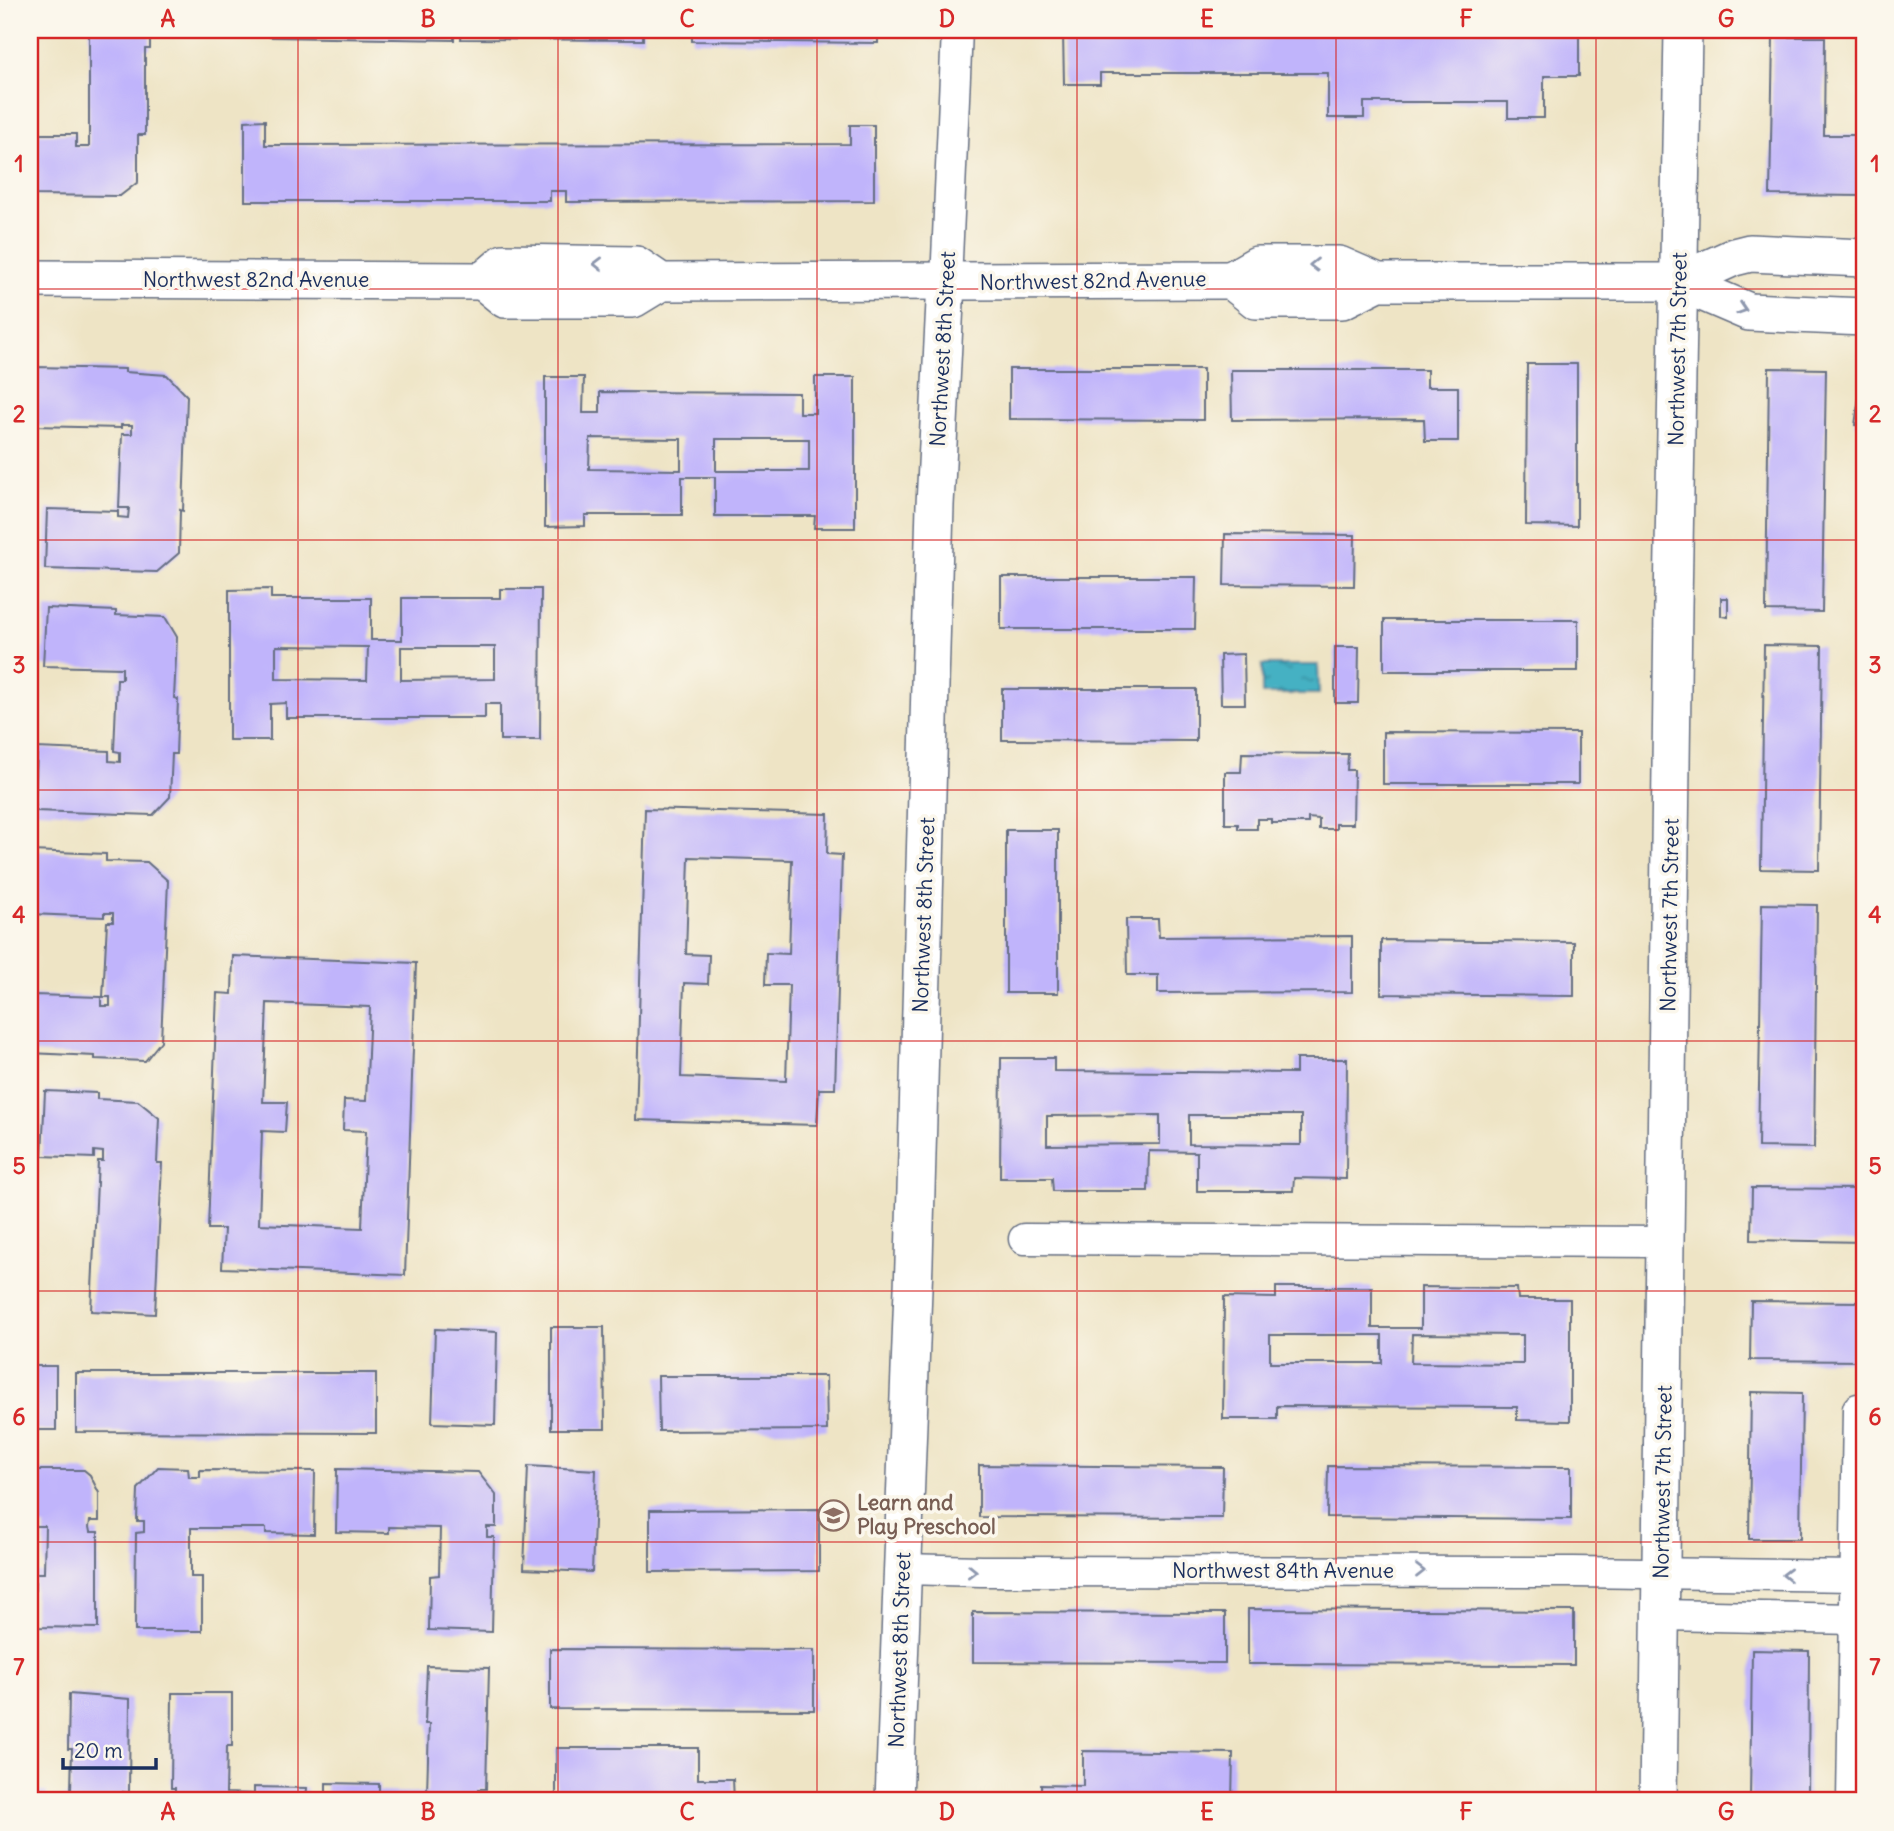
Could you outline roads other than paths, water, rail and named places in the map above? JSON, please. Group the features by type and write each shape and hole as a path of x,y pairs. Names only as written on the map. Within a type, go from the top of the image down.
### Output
{"street":[{"name":"Northwest 8th Street","path":"894,1801 935,518 957,30"},
{"name":"Northwest 7th Street","path":"1658,1801 1683,30"},
{"name":"Northwest 82nd Avenue","path":"1679,282 1734,257 1750,253 1864,258"},
{"name":"Northwest 82nd Avenue","path":"30,279 483,281 503,263 636,265 661,282 1231,280 1256,265 1339,265 1378,282 1679,282 1749,312 1864,317"},
{"path":"1024,1239 1665,1242"},
{"path":"1852,1801 1858,1409 1864,1409"},
{"name":"Northwest 84th Avenue","path":"903,1569 1855,1576"},
{"path":"1661,1615 1855,1619"}],"water":[{"path":"1262,665 1318,665 1319,694 1262,694"}],"place":[{"name":"Learn and Play Preschool","path":"834,1515"}]}
